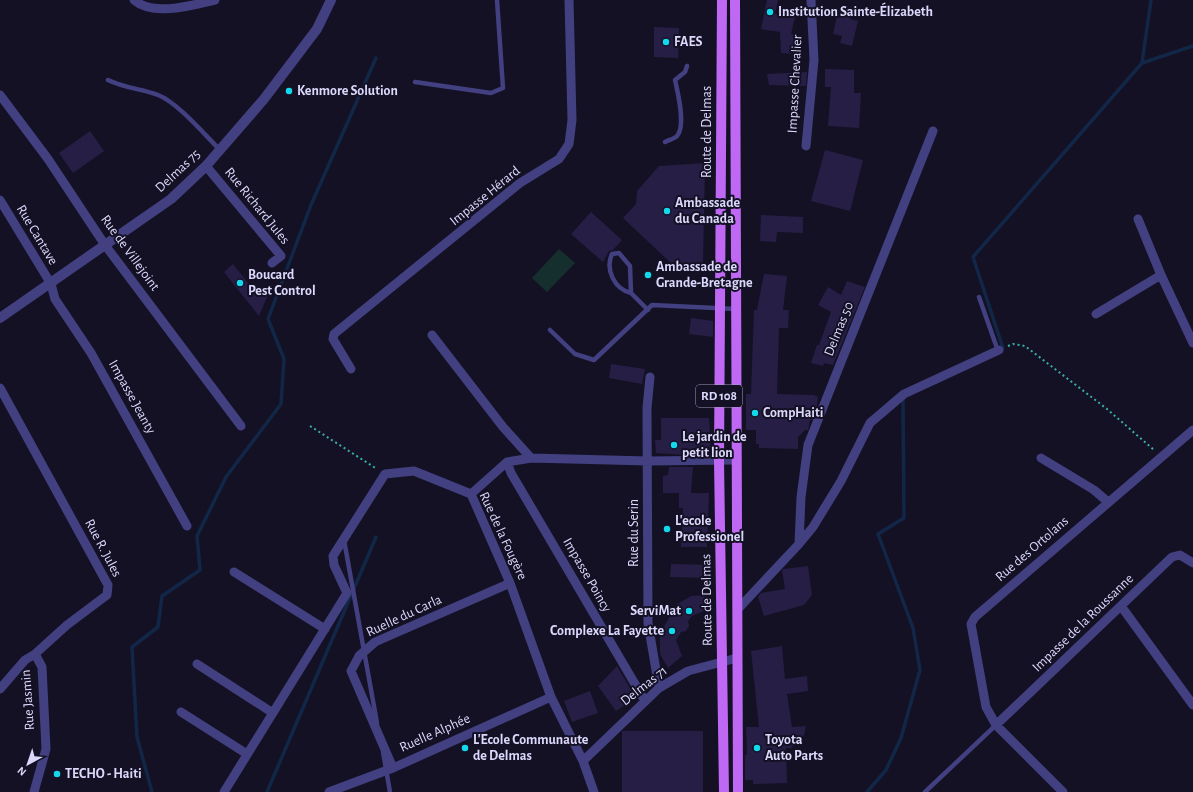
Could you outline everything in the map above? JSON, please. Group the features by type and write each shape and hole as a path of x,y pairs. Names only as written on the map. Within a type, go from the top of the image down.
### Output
{"main road":[{"name":"Route de Delmas","path":"722,0 719,460 724,792"},
{"name":"Route de Delmas","path":"735,0 738,792"}],"street":[{"path":"134,0 140,5 172,9 216,0"},
{"name":"Delmas 75","path":"0,318 51,284 171,199 206,166 264,99 317,29 331,0"},
{"name":"Impasse Hérard","path":"351,369 333,339 334,334 520,183 559,159 570,144 572,120 569,0"},
{"name":"Impasse Chevalier","path":"806,146 814,60 811,0"},
{"name":"Rue de Villejoint","path":"0,95 48,159 105,245 241,426"},
{"name":"Delmas 50","path":"799,544 801,497 808,445 933,131"},
{"name":"Rue Richard Jules","path":"206,166 281,256 272,263"},
{"name":"Rue Cantave","path":"0,200 51,284"},
{"path":"1138,219 1161,275 1193,343"},
{"path":"1096,314 1161,275"},
{"name":"Impasse Jeanty","path":"51,284 55,299 91,353 187,526"},
{"path":"432,335 503,427 531,458"},
{"path":"738,609 813,527 841,481 870,423 904,394 999,350"},
{"name":"Rue du Serin","path":"650,377 646,408 648,461 648,623 659,688"},
{"name":"Rue R. Jules","path":"0,388 108,585 107,595 67,625 35,654 25,660 0,689"},
{"name":"Rue des Ortolans","path":"996,725 986,707 971,624 975,617 1193,430"},
{"path":"471,494 507,462 531,458 648,461 736,460"},
{"path":"1041,458 1094,490 1108,502"},
{"name":"Impasse Poincy","path":"507,462 511,473 645,701"},
{"name":"Rue de la Fougère","path":"385,474 414,471 471,494 510,583 551,697 582,761 592,791"},
{"path":"224,792 347,594 333,559 385,474"},
{"name":"Impasse de la Roussanne","path":"996,725 1175,555 1180,555 1193,563"},
{"path":"234,572 326,629"},
{"name":"Ruelle du Carla","path":"393,768 351,671 359,656 375,642 510,583"},
{"path":"1121,606 1193,705"},
{"name":"Rue Jasmin","path":"34,792 46,750 42,667 35,654"},
{"name":"Delmas 71","path":"582,761 659,688 688,671 737,658"},
{"path":"196,664 273,713"},
{"name":"Ruelle Alphée","path":"329,792 393,768 551,697"},
{"path":"181,712 248,754"},
{"path":"996,725 1063,792"}],"lane":[{"path":"415,82 491,93 503,88 496,0"},
{"path":"665,142 676,137 680,130 680,101 675,80 686,72 686,66"},
{"path":"108,80 121,86 159,95 174,106 220,150"},
{"path":"631,292 630,266 619,253 612,254 609,261 611,274 617,284 625,291 631,292 648,310"},
{"path":"979,297 999,350"},
{"path":"550,330 575,354 594,360 652,305 736,309"},
{"path":"344,540 390,792"},
{"path":"925,792 996,725"}],"path":[{"path":"1014,344 1025,346 1040,357 1107,409 1163,457"},
{"path":"310,426 385,474"}],"green space":[{"path":"559,249 575,263 547,292 532,278"}],"building":[{"path":"767,0 778,0 775,14 795,17 791,34 799,35 798,54 781,53 780,32 761,29"},
{"path":"839,7 852,11 850,19 858,21 852,46 840,43 842,36 833,34"},
{"name":"FAES","path":"654,27 679,28 678,58 654,57"},
{"path":"825,69 854,70 854,93 861,93 859,128 828,126 831,87 825,87"},
{"path":"807,72 806,86 769,85 767,74"},
{"path":"90,131 104,151 73,173 59,153"},
{"path":"825,150 863,160 850,211 811,201"},
{"name":"Ambassade du Canada","path":"705,163 703,267 674,266 623,218 636,204 637,191 659,166"},
{"path":"591,212 622,240 613,250 609,251 603,262 571,234"},
{"path":"761,215 803,217 803,233 777,232 776,242 760,241"},
{"name":"Boucard Pest Control","path":"233,264 259,297 272,285 259,316 224,272"},
{"path":"764,274 787,276 783,310 789,310 788,328 779,328 777,394 814,395 818,397 817,406 812,420 810,420 808,430 805,430 798,437 798,449 759,448 759,444 756,444 756,430 746,430 746,394 751,394 754,310 757,310"},
{"path":"847,281 865,287 833,365 824,363 823,366 811,363 831,312 818,305 828,287 841,295"},
{"path":"691,318 713,321 713,337 689,334"},
{"path":"611,364 645,369 642,384 609,378"},
{"path":"661,418 709,418 711,449 684,450 685,455 656,453 655,440 661,440"},
{"path":"669,467 693,467 691,493 709,493 707,547 681,547 683,508 679,508 679,493 663,493 663,476 668,475"},
{"path":"671,564 712,565 711,578 670,577"},
{"path":"808,566 812,595 804,605 764,616 758,597 761,593 785,589 782,570"},
{"name":"Complexe La Fayette","path":"705,595 706,610 692,616 688,621 689,626 686,631 681,632 676,640 682,656 668,668 660,654 660,634 676,605 691,596"},
{"path":"782,646 785,679 807,676 808,691 787,694 792,727 806,726 804,735 791,748 786,748 787,783 753,784 753,780 745,780 745,755 747,755 746,727 759,727 751,651"},
{"path":"617,666 636,698 616,711 598,686"},
{"path":"590,691 598,713 572,722 564,701"},
{"path":"622,731 703,731 703,792 622,792"}],"waterway":[{"path":"1142,63 1151,0"},
{"path":"1000,350 1003,348 973,257 1142,63 1193,46"},
{"path":"152,792 137,737 132,647 158,627 162,596 200,570 197,536 226,477 281,404 284,359 268,319 311,205 376,58"},
{"path":"867,792 886,770 901,738 920,670 913,628 878,534 904,518 903,397"},
{"path":"267,792 376,537"}],"place":[{"name":"Institution Sainte-Élizabeth","path":"770,12"},
{"name":"FAES","path":"666,42"},
{"name":"Kenmore Solution","path":"289,91"},
{"name":"Ambassade du Canada","path":"667,211"},
{"name":"Ambassade de Grande-Bretagne","path":"648,275"},
{"name":"Boucard Pest Control","path":"240,283"},
{"name":"CompHaiti","path":"755,413"},
{"name":"Le jardin de petit lion","path":"674,445"},
{"name":"L'ecole Professionel","path":"667,529"},
{"name":"ServiMat","path":"689,611"},
{"name":"Complexe La Fayette","path":"672,631"},
{"name":"L'Ecole Communaute de Delmas","path":"465,748"},
{"name":"Toyota Auto Parts","path":"757,748"},
{"name":"TECHO - Haiti","path":"57,774"}]}
